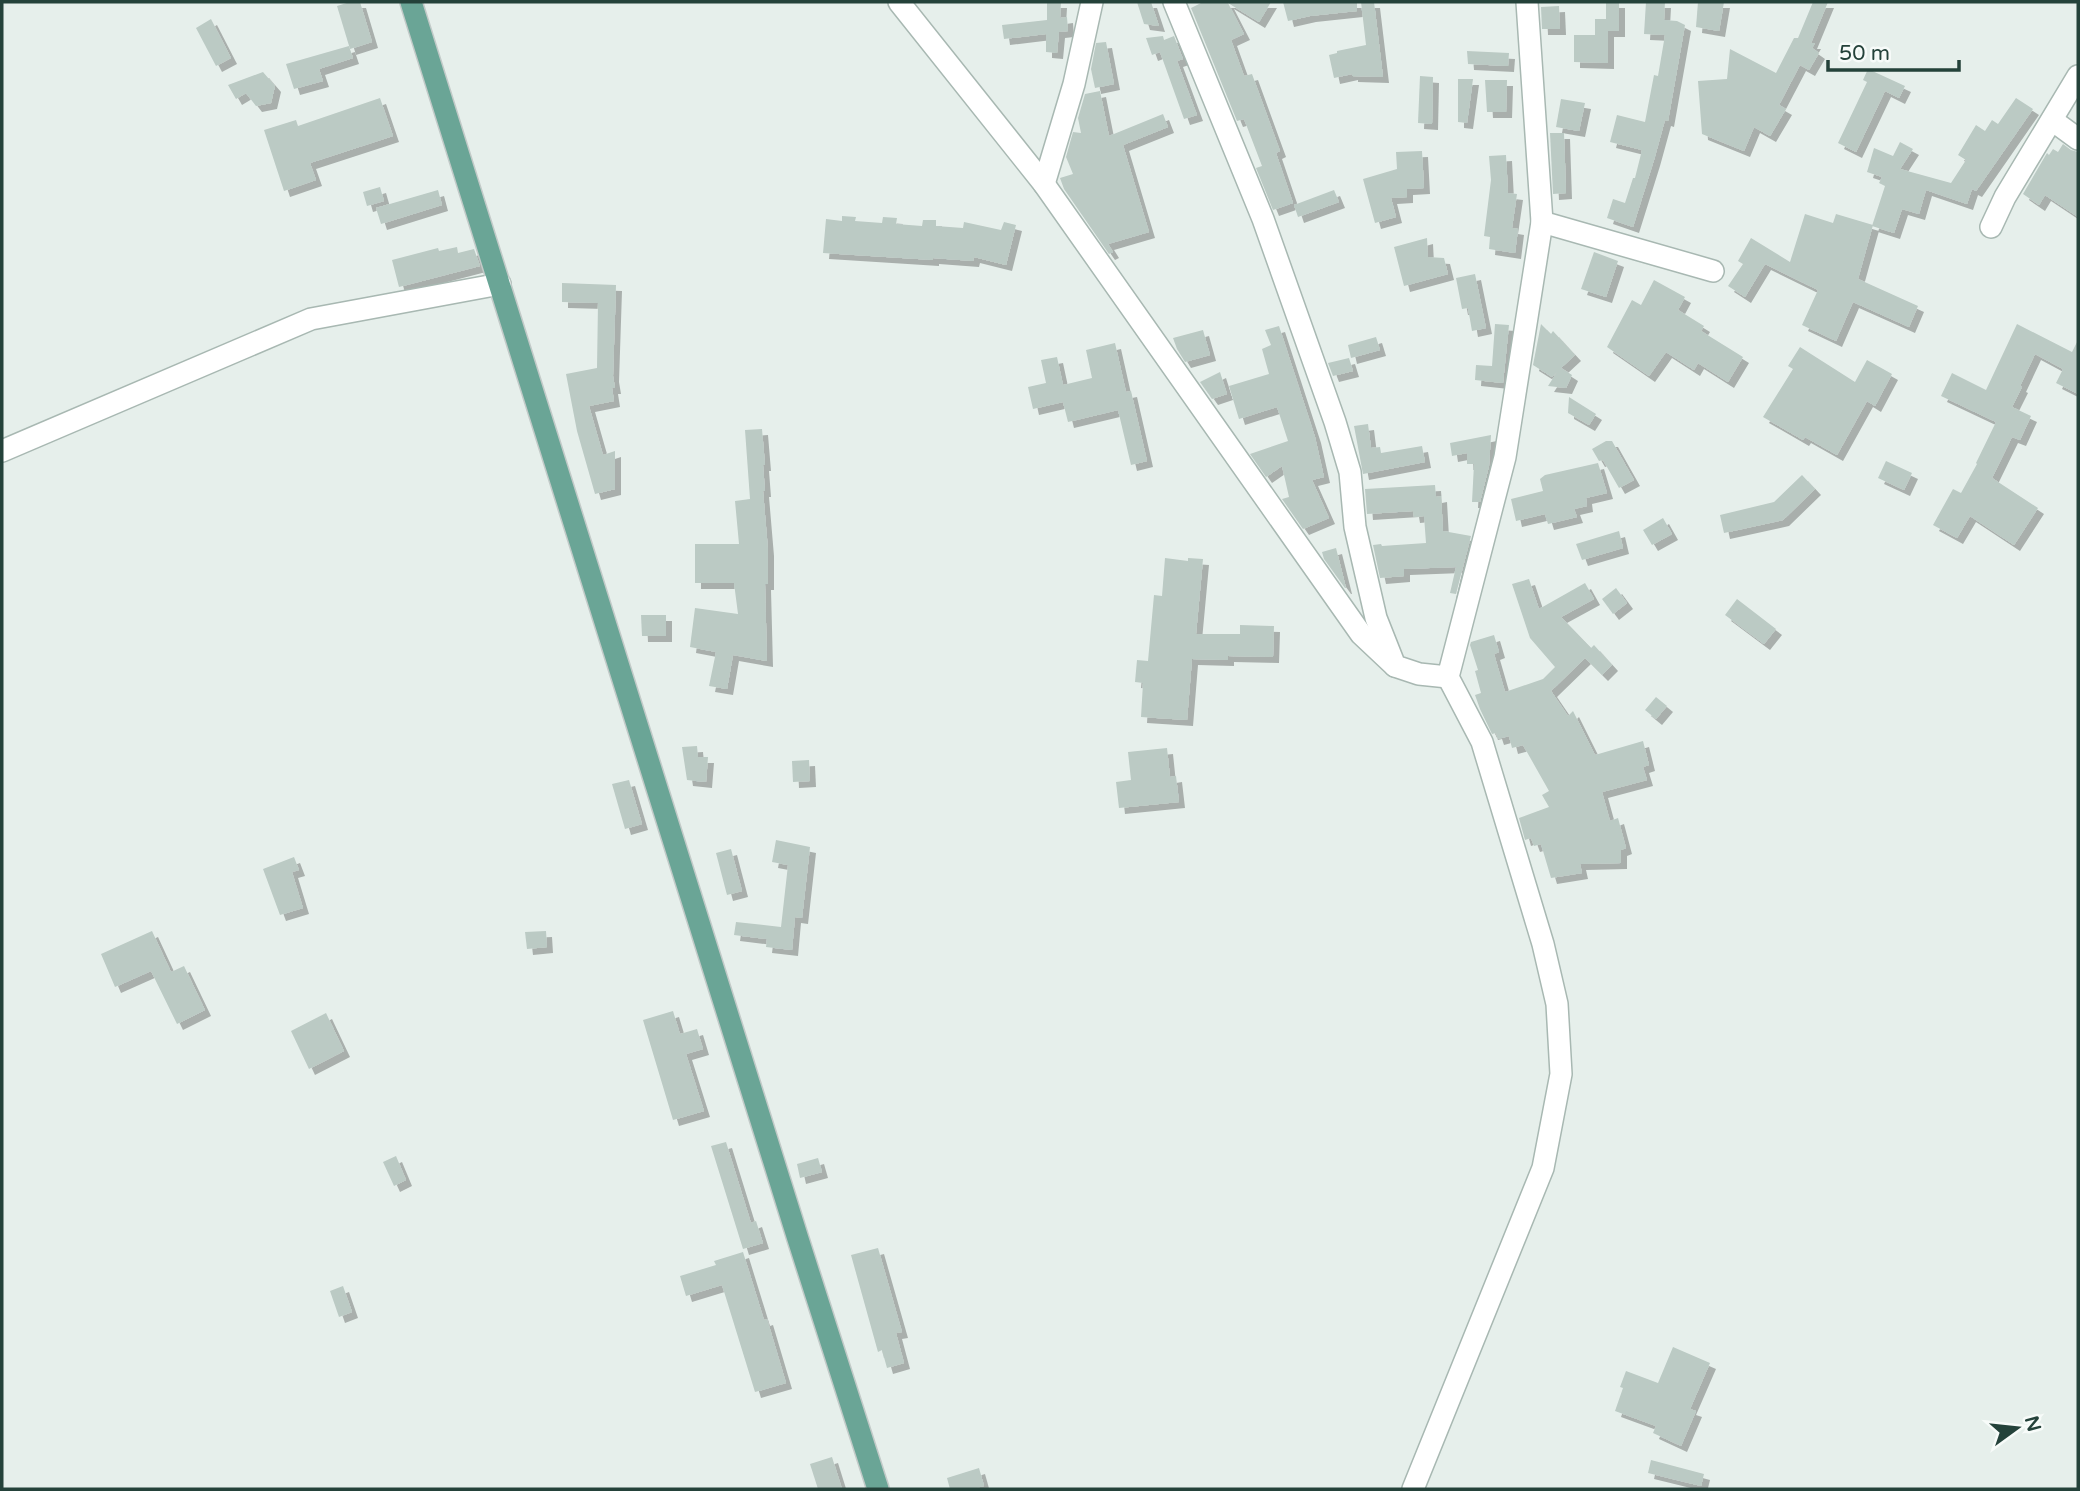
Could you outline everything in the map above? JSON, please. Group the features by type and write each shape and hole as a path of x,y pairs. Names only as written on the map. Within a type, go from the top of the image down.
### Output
{"main road":[{"path":"411,2 878,1489"}],"street":[{"path":"899,2 1044,184 1361,634 1395,666 1419,674 1448,677"},
{"path":"1044,184 1074,84 1092,2"},
{"path":"1174,2 1263,219 1335,422 1350,472 1355,527 1376,618 1395,666"},
{"path":"1413,1489 1543,1168 1561,1074 1557,1004 1543,944 1482,742 1448,677 1505,457 1542,222 1527,2"},
{"path":"1991,227 2005,197 2078,76"},
{"path":"2052,120 2078,139"},
{"path":"1542,222 1713,271"},
{"path":"2,451 311,319 500,284"}],"building":[{"path":"360,2 372,42 350,49 337,6"},
{"path":"1047,2 1061,2 1060,18 1067,17 1068,31 1059,32 1057,53 1046,52 1046,34 1004,39 1002,25 1047,20"},
{"path":"1137,2 1151,2 1159,26 1144,24"},
{"path":"1203,2 1271,2 1259,22 1228,3 1244,34 1231,40 1244,76 1252,74 1280,151 1276,153 1293,203 1273,210 1256,168 1262,166 1244,119 1237,121 1191,8"},
{"path":"1283,2 1357,2 1357,11 1288,21"},
{"path":"1361,2 1374,2 1383,77 1352,74 1334,78 1329,55 1366,45"},
{"path":"1606,2 1619,2 1619,31 1608,31 1608,63 1574,62 1574,35 1595,35 1595,19 1606,19"},
{"path":"1646,2 1665,2 1664,20 1685,25 1668,121 1665,120 1633,227 1607,218 1613,199 1625,203 1642,150 1610,142 1617,115 1645,122 1654,75 1658,76 1665,35 1644,34"},
{"path":"1698,2 1724,2 1719,31 1696,27"},
{"path":"1813,2 1828,2 1811,43 1815,43 1812,48 1819,53 1809,70 1800,65 1779,105 1786,109 1770,136 1754,127 1744,151 1702,134 1698,81 1727,79 1730,49 1776,73 1794,38 1798,38"},
{"path":"1559,6 1560,29 1542,29 1541,7"},
{"path":"211,19 231,58 216,66 196,28"},
{"path":"1163,36 1164,40 1174,36 1183,59 1177,61 1197,115 1184,119 1160,52 1152,55 1146,38"},
{"path":"1106,42 1114,84 1095,88 1091,69 1096,43"},
{"path":"349,46 353,58 319,69 323,81 294,89 286,64"},
{"path":"1467,51 1509,53 1508,66 1468,64"},
{"path":"1868,69 1905,86 1899,98 1885,91 1856,152 1838,143 1867,82 1863,80"},
{"path":"263,72 275,86 271,103 256,106 246,93 236,99 228,85"},
{"path":"1420,76 1433,77 1432,124 1418,123"},
{"path":"1458,79 1473,79 1467,123 1458,122"},
{"path":"1485,80 1507,80 1506,112 1487,112"},
{"path":"1100,91 1109,136 1163,114 1168,127 1123,145 1149,232 1108,244 1113,252 1109,254 1064,189 1060,178 1073,174 1066,157 1073,132 1081,133 1078,118 1085,94"},
{"path":"380,98 393,136 310,163 316,180 284,191 264,130 296,120 298,126"},
{"path":"2016,98 2033,109 1976,191 1972,189 1967,204 1926,190 1919,214 1902,209 1894,233 1872,226 1885,186 1879,183 1882,177 1867,172 1874,148 1893,156 1900,142 1913,149 1900,169 1951,183 1966,160 1958,155 1976,125 1985,131 1992,120 1998,124"},
{"path":"1561,99 1585,103 1579,131 1556,127"},
{"path":"1550,133 1564,133 1566,193 1553,194"},
{"path":"2063,144 2078,152 2078,217 2045,195 2039,205 2023,194 2047,153 2049,155 2053,149 2058,152"},
{"path":"1422,151 1424,188 1407,189 1407,197 1391,198 1396,217 1375,223 1363,179 1397,169 1396,152"},
{"path":"1506,155 1508,193 1517,194 1512,228 1518,229 1515,253 1489,249 1490,237 1484,236 1491,180 1489,156"},
{"path":"380,187 384,201 367,206 363,192"},
{"path":"438,190 442,205 381,224 376,208"},
{"path":"1334,190 1339,202 1298,217 1294,205"},
{"path":"1805,214 1833,223 1836,214 1873,225 1858,279 1918,306 1909,327 1853,302 1836,341 1802,325 1818,290 1765,264 1745,297 1728,286 1743,264 1738,261 1751,238 1790,262"},
{"path":"842,216 856,217 855,221 882,223 883,217 897,218 896,224 922,226 923,220 936,220 936,226 963,228 964,222 1001,230 1004,222 1016,225 1006,265 974,257 973,261 933,260 823,253 826,219 842,221"},
{"path":"1427,238 1428,257 1444,258 1448,274 1404,286 1394,247"},
{"path":"457,247 458,253 474,249 480,266 399,287 392,260 438,248 439,251"},
{"path":"1594,252 1618,261 1606,297 1581,289"},
{"path":"1475,274 1486,328 1472,331 1468,308 1462,309 1456,278"},
{"path":"1654,280 1685,297 1678,310 1704,326 1701,331 1743,357 1728,382 1698,363 1694,370 1666,352 1649,376 1607,347 1632,300 1641,305"},
{"path":"562,283 616,285 613,376 615,388 612,388 614,401 589,406 603,455 615,451 615,489 595,494 577,431 566,374 597,368 598,303 562,302"},
{"path":"1495,324 1509,325 1503,383 1475,380 1476,365 1492,366"},
{"path":"1541,324 1551,334 1553,331 1575,355 1561,368 1572,375 1566,388 1548,386 1557,372 1552,377 1533,365"},
{"path":"2017,324 2072,352 2078,340 2078,394 2056,383 2063,369 2035,354 2012,407 2031,416 2020,440 2012,437 1992,478 2038,508 2014,545 1970,516 1957,538 1933,525 1953,489 1961,493 1996,422 1941,396 1952,373 1986,390"},
{"path":"1279,326 1315,437 1324,477 1312,480 1329,518 1303,529 1282,499 1289,497 1282,466 1266,477 1250,454 1288,441 1277,407 1239,419 1229,386 1269,374 1262,349 1271,345 1265,330"},
{"path":"1203,330 1210,355 1185,362 1173,338"},
{"path":"1376,337 1380,350 1351,358 1348,345"},
{"path":"1115,343 1126,392 1131,391 1147,461 1131,465 1118,410 1068,422 1063,402 1033,409 1028,387 1046,383 1041,360 1057,357 1063,385 1092,378 1086,350"},
{"path":"1800,347 1855,382 1867,360 1892,374 1875,406 1867,401 1837,455 1805,437 1803,440 1763,417 1793,369 1788,366"},
{"path":"1349,358 1353,371 1333,376 1328,363"},
{"path":"1220,372 1227,394 1212,399 1200,382"},
{"path":"1569,397 1596,414 1589,425 1568,413"},
{"path":"1368,424 1371,448 1380,447 1381,453 1422,446 1425,462 1363,474 1354,426"},
{"path":"762,429 768,550 768,584 765,584 767,661 733,655 727,689 709,686 716,652 690,647 695,608 738,614 734,583 695,583 695,544 739,544 735,501 750,499 745,430"},
{"path":"1491,435 1489,466 1480,502 1472,502 1474,464 1467,464 1467,453 1452,456 1450,443"},
{"path":"1606,441 1612,441 1634,480 1619,488 1603,460 1599,461 1592,449"},
{"path":"1886,461 1912,473 1904,490 1878,478"},
{"path":"1598,463 1607,493 1586,498 1587,506 1574,509 1577,517 1548,524 1545,514 1516,521 1511,499 1543,491 1540,479 1545,475"},
{"path":"1802,475 1815,489 1783,520 1724,533 1720,515 1774,502"},
{"path":"1435,485 1436,497 1441,496 1443,531 1471,536 1456,594 1450,593 1456,567 1404,569 1404,576 1380,578 1373,545 1426,543 1424,516 1414,517 1413,511 1367,514 1365,489"},
{"path":"1663,518 1672,534 1652,545 1643,530"},
{"path":"1619,531 1623,548 1582,560 1576,544"},
{"path":"1336,548 1346,588 1324,559 1322,552"},
{"path":"1165,558 1188,561 1188,558 1203,559 1196,634 1240,634 1240,625 1274,626 1273,657 1228,656 1228,660 1192,659 1187,720 1141,717 1143,683 1135,682 1137,660 1148,661 1154,595 1162,596"},
{"path":"1529,579 1539,609 1585,583 1594,599 1561,617 1591,648 1594,645 1612,665 1602,675 1585,658 1551,691 1568,716 1573,711 1595,755 1643,741 1649,765 1643,767 1647,780 1602,792 1610,821 1618,818 1626,848 1621,850 1621,863 1580,864 1582,873 1551,878 1541,844 1534,846 1531,838 1525,840 1519,818 1549,807 1542,795 1549,791 1523,745 1512,748 1509,736 1498,739 1496,733 1492,734 1475,695 1481,693 1475,671 1478,670 1470,645 1471,642 1494,635 1499,652 1494,654 1505,692 1543,679 1555,667 1530,638 1512,584"},
{"path":"1616,588 1627,603 1613,614 1602,599"},
{"path":"1737,599 1776,629 1764,644 1725,615"},
{"path":"641,615 666,615 666,636 642,636"},
{"path":"1656,697 1667,706 1656,719 1645,710"},
{"path":"697,746 698,757 708,757 706,782 687,780 682,747"},
{"path":"1167,748 1170,777 1176,776 1179,802 1119,808 1116,782 1131,780 1128,752"},
{"path":"809,760 810,781 793,782 792,761"},
{"path":"629,780 642,824 625,829 612,784"},
{"path":"776,840 810,847 802,918 795,917 792,950 766,947 767,939 734,935 736,922 781,927 788,865 772,862"},
{"path":"731,849 742,891 727,895 716,853"},
{"path":"294,857 299,870 292,872 303,908 280,915 263,869"},
{"path":"152,931 171,972 184,966 205,1010 177,1024 151,971 115,987 101,954"},
{"path":"546,931 547,947 527,949 525,932"},
{"path":"673,1011 680,1034 697,1029 703,1049 686,1054 704,1111 673,1120 643,1020"},
{"path":"326,1013 344,1051 309,1069 291,1031"},
{"path":"726,1142 751,1223 756,1221 763,1243 743,1249 711,1146"},
{"path":"396,1156 406,1180 394,1186 383,1162"},
{"path":"818,1158 822,1172 800,1178 797,1164"},
{"path":"878,1248 902,1332 896,1333 904,1363 887,1368 882,1350 878,1352 851,1255"},
{"path":"743,1252 786,1383 755,1392 722,1285 686,1296 680,1276 716,1265 714,1261"},
{"path":"343,1286 352,1312 339,1317 330,1291"},
{"path":"1673,1347 1710,1363 1690,1409 1696,1411 1681,1446 1653,1433 1656,1426 1615,1411 1626,1371 1658,1383"},
{"path":"832,1457 842,1489 818,1489 810,1464"},
{"path":"1651,1460 1704,1474 1701,1486 1648,1473"},
{"path":"979,1468 984,1486 950,1489 947,1478"}]}
